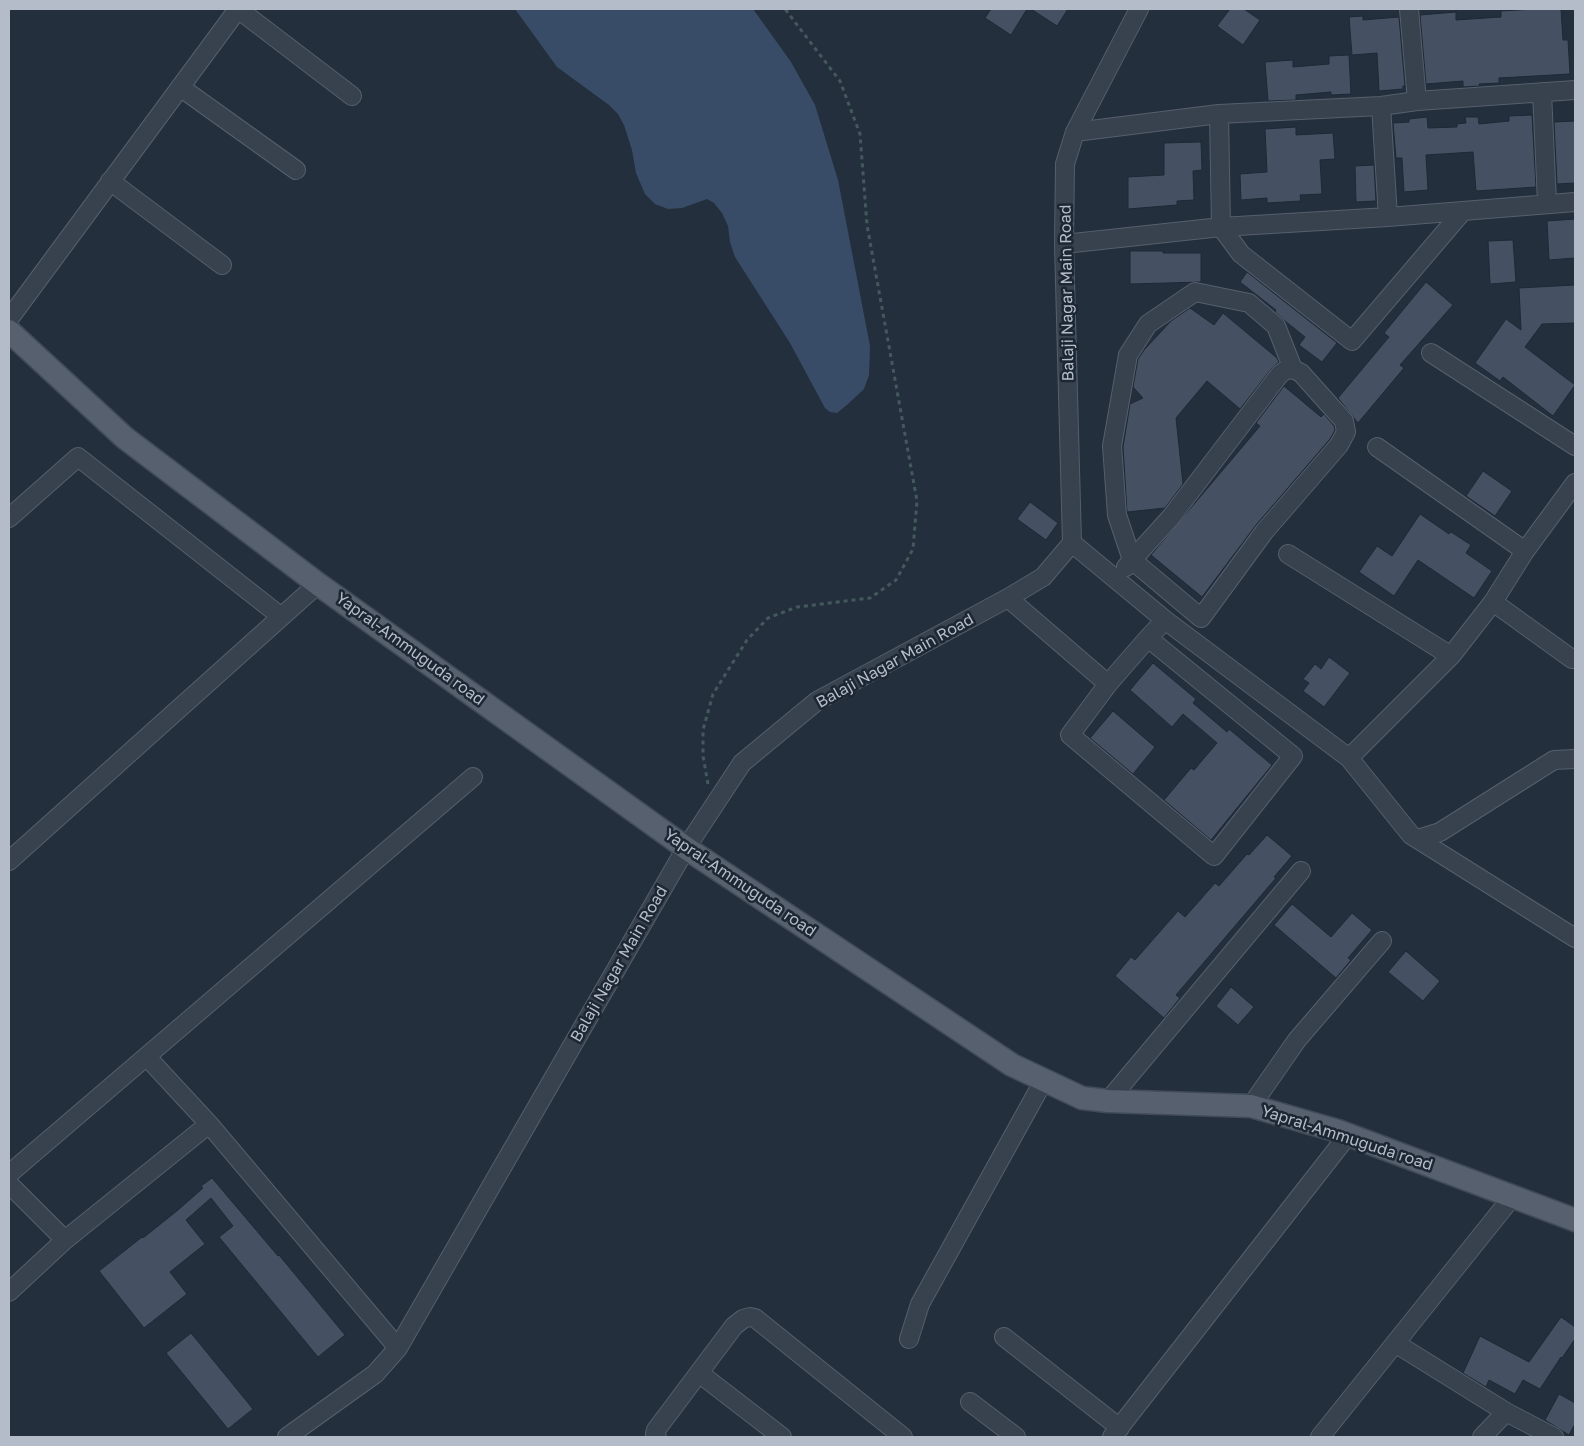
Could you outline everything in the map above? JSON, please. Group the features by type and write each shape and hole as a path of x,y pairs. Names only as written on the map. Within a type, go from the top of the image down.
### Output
{"main road":[{"name":"Yapral-Ammuguda road","path":"9,331 125,438 318,584 686,848 1012,1064 1082,1098 1108,1101 1251,1106 1348,1135 1575,1220"}],"street":[{"path":"9,319 238,9 352,96"},
{"path":"1410,9 1417,102"},
{"name":"Balaji Nagar Main Road","path":"287,1437 375,1374 398,1348 686,848 742,763 817,701 1043,578 1072,542 1064,244 1065,164 1075,132 1134,10"},
{"path":"180,87 296,170"},
{"path":"1075,132 1219,114 1381,106 1575,90"},
{"path":"1542,92 1547,204"},
{"path":"1381,106 1388,217"},
{"path":"1219,114 1221,227 1241,254 1352,341 1463,211"},
{"path":"110,181 222,265"},
{"path":"1064,244 1221,227 1388,217 1575,202"},
{"path":"1116,579 1132,560 1170,517 1280,374 1286,370 1301,373 1344,421 1346,432 1339,446 1264,532 1201,618 1132,560 1117,514 1112,446 1128,355 1148,324 1195,292 1249,303 1276,326 1293,370"},
{"path":"1431,352 1575,446"},
{"path":"1377,447 1525,551"},
{"path":"9,518 78,457 279,615"},
{"path":"1349,758 1450,656 1493,602 1525,551 1575,483"},
{"path":"1072,542 1164,620 1349,758 1411,835 1575,938"},
{"path":"1288,554 1450,656"},
{"path":"9,862 318,584"},
{"path":"1008,598 1108,684"},
{"path":"1493,602 1572,659 1575,659"},
{"path":"1148,638 1293,756 1214,856 1070,735 1108,684 1148,638 1164,620"},
{"path":"1418,839 1440,832 1554,760 1575,759"},
{"path":"9,1174 474,777"},
{"path":"1108,1101 1301,871"},
{"path":"1251,1106 1298,1040 1382,941"},
{"path":"147,1057 208,1124 398,1348"},
{"path":"909,1339 920,1304 1044,1080"},
{"path":"9,1292 65,1240 208,1124"},
{"path":"1004,1337 1116,1432 1348,1135"},
{"path":"9,1184 65,1240"},
{"path":"1320,1437 1513,1196"},
{"path":"657,1437 655,1434 656,1430 734,1326 743,1319 755,1318 903,1437"},
{"path":"1395,1343 1506,1412 1554,1437"},
{"path":"698,1373 782,1437"},
{"path":"970,1402 1016,1437"},
{"path":"1482,1437 1506,1412"}],"path":[{"path":"713,807 702,756 703,730 713,694 747,640 768,618 797,607 870,598 896,580 913,549 917,501 867,225 860,134 840,81 785,9"}],"water":[{"path":"515,9 753,9 791,62 815,105 838,180 870,346 869,375 864,389 848,404 837,413 830,412 825,408 790,343 735,257 730,242 728,226 722,213 714,203 707,199 682,208 668,209 655,204 645,194 636,173 632,150 624,125 618,114 609,105 557,67"}],"building":[{"path":"991,9 1027,9 1011,35 985,18"},
{"path":"1031,9 1068,9 1057,26"},
{"path":"1230,9 1244,9 1260,20 1243,45 1217,26"},
{"path":"1561,9 1563,40 1568,40 1570,74 1499,78 1499,83 1479,84 1480,86 1463,87 1463,81 1426,84 1420,15 1456,12 1456,20 1501,17 1501,11"},
{"path":"1363,16 1363,20 1399,17 1405,86 1403,86 1403,89 1379,91 1377,53 1352,55 1349,17"},
{"path":"1349,55 1351,94 1331,95 1331,92 1296,95 1296,100 1268,101 1265,62 1293,60 1293,67 1329,64 1329,56"},
{"path":"1532,115 1536,187 1476,191 1473,152 1426,155 1428,190 1404,192 1402,158 1396,158 1393,123 1409,122 1409,119 1427,117 1428,128 1457,127 1457,124 1466,123 1465,117 1478,117 1479,124 1509,121 1509,116"},
{"path":"1575,121 1575,183 1557,184 1554,122"},
{"path":"1296,127 1296,135 1333,133 1335,159 1320,160 1322,194 1300,195 1301,201 1267,203 1267,198 1241,200 1240,174 1267,172 1265,129"},
{"path":"1201,142 1202,170 1193,171 1194,200 1177,201 1177,205 1128,209 1128,177 1164,175 1164,143"},
{"path":"1374,165 1376,201 1356,202 1355,166"},
{"path":"1575,219 1575,258 1549,260 1547,221"},
{"path":"1513,240 1516,282 1490,284 1488,241"},
{"path":"1130,251 1201,253 1201,282 1130,284"},
{"path":"1247,272 1337,343 1322,362 1299,345 1305,337 1275,312 1276,310 1240,282"},
{"path":"1426,282 1453,305 1400,365 1404,368 1358,423 1338,398 1389,337 1384,333"},
{"path":"1575,285 1575,323 1542,324 1525,347 1575,385 1553,416 1503,377 1500,381 1475,363 1506,319 1521,330 1519,288"},
{"path":"1190,308 1214,325 1223,313 1277,358 1279,362 1272,368 1240,409 1207,381 1176,418 1183,484 1165,508 1127,512 1123,447 1130,404 1143,398 1133,387 1138,359 1171,321"},
{"path":"1284,386 1321,417 1324,414 1335,430 1330,439 1256,525 1202,597 1151,555 1260,426 1256,423"},
{"path":"1483,471 1512,491 1495,516 1466,496"},
{"path":"1030,502 1058,523 1046,540 1017,519"},
{"path":"1420,514 1449,534 1451,532 1471,545 1466,553 1492,571 1474,598 1418,560 1394,596 1359,572 1377,546 1392,556"},
{"path":"1329,657 1350,673 1324,707 1303,691 1309,683 1303,679 1315,664 1321,669"},
{"path":"1153,663 1196,699 1193,703 1227,732 1229,729 1272,765 1211,840 1164,800 1191,768 1194,770 1217,743 1183,714 1172,727 1130,690"},
{"path":"1113,711 1155,747 1133,774 1090,738"},
{"path":"1267,835 1292,856 1274,877 1276,878 1176,995 1180,998 1164,1018 1115,976 1131,957 1135,960 1178,911 1185,917 1215,883 1219,886 1247,854 1249,855"},
{"path":"1292,904 1331,937 1352,913 1372,930 1348,958 1351,960 1336,978 1274,925"},
{"path":"1406,951 1440,981 1423,1001 1388,972"},
{"path":"1231,987 1254,1007 1238,1025 1216,1006"},
{"path":"212,1178 345,1335 318,1357 219,1237 233,1226 211,1198 186,1220 205,1244 170,1272 187,1294 144,1328 99,1271 178,1210 203,1188 201,1186"},
{"path":"1561,1317 1575,1327 1575,1339 1540,1389 1523,1380 1515,1394 1489,1380 1486,1387 1463,1373 1480,1336 1529,1362"},
{"path":"191,1333 253,1409 228,1429 166,1353"},
{"path":"1559,1394 1575,1403 1575,1424 1569,1435 1545,1420"}]}
